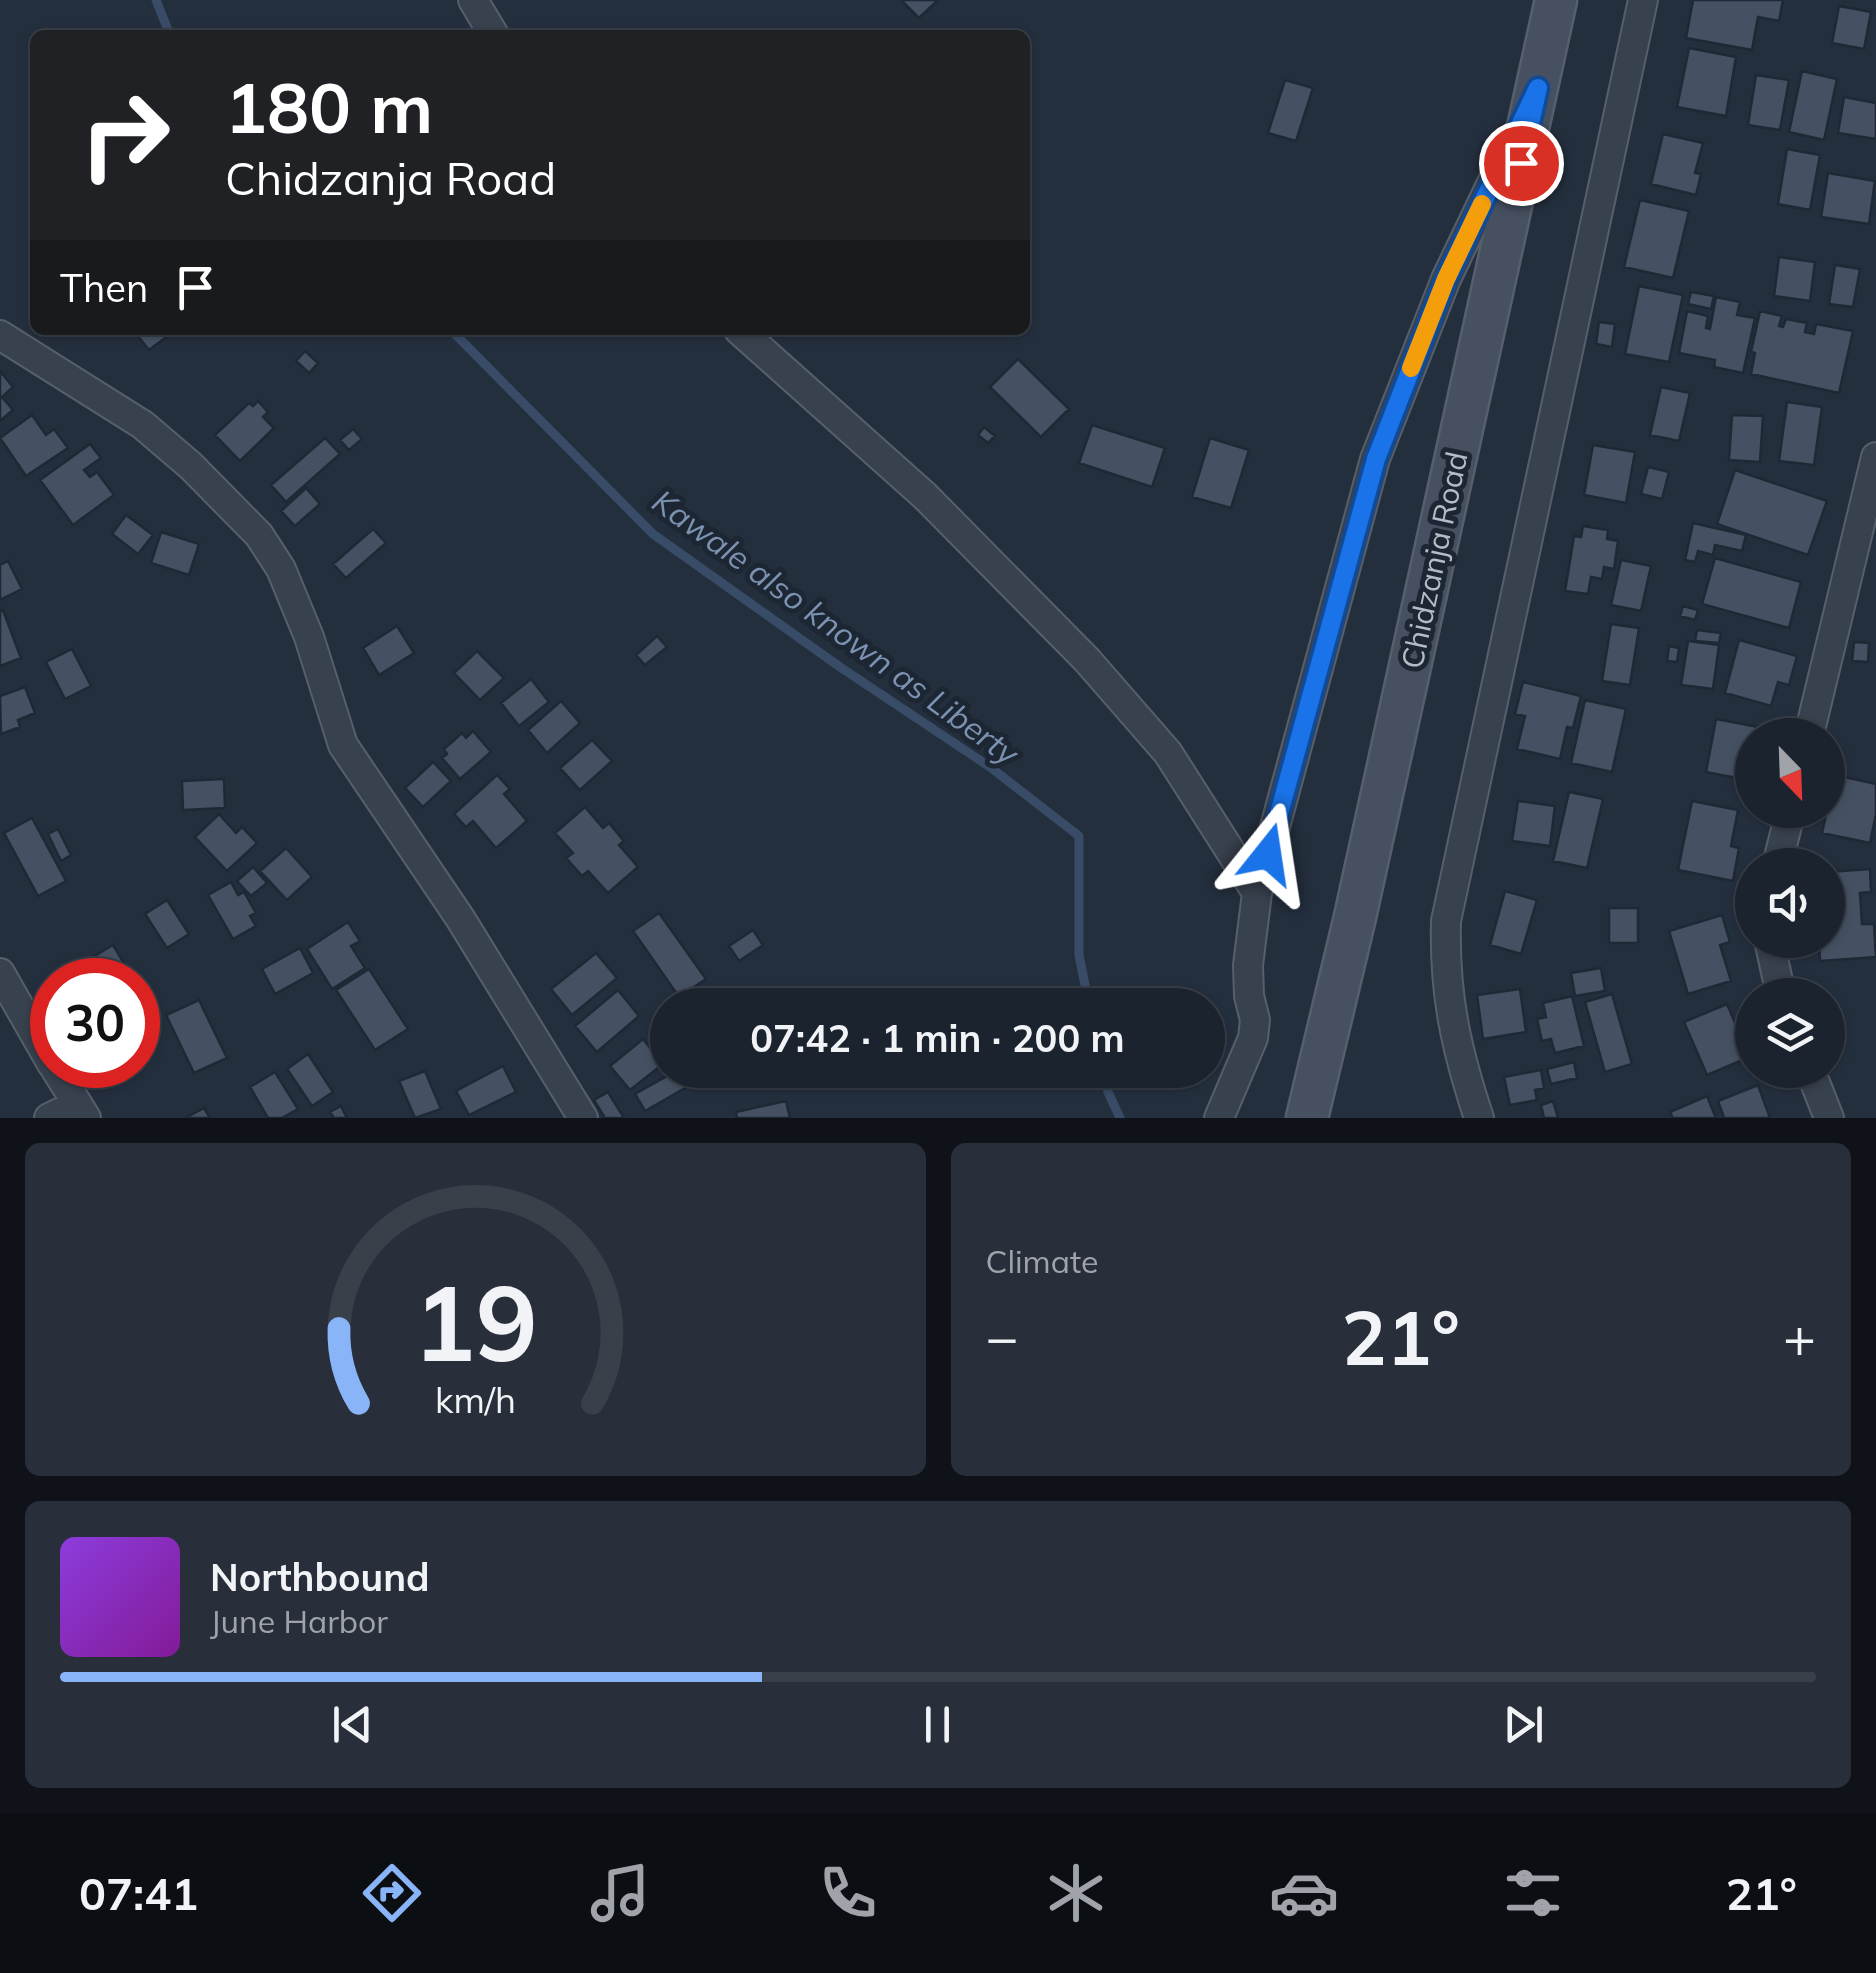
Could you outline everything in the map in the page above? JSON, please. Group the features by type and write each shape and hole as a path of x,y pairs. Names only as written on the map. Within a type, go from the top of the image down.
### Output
{"street":[{"path":"473,0 491,30"},
{"name":"Chidzanja Road","path":"1306,1118 1356,917 1556,0"},
{"path":"1479,1118 1447,999 1446,921 1642,0"},
{"path":"1220,1118 1254,1038 1248,965 1257,893 1376,459 1446,279 1538,88"},
{"path":"0,335 143,425 202,476 260,535 281,568 309,637 343,745 460,918 583,1118"},
{"path":"745,335 925,496 1087,660 1168,753 1257,893"},
{"path":"1814,718 1876,457"},
{"path":"0,973 30,1025"},
{"path":"49,1118 82,1111 68,1088"},
{"path":"1817,1088 1829,1118"}],"building":[{"path":"901,0 938,0 919,18"},
{"path":"1693,0 1783,0 1779,21 1758,17 1752,50 1686,38"},
{"path":"1839,6 1871,12 1864,49 1832,43"},
{"path":"1689,48 1736,57 1726,116 1677,107"},
{"path":"1802,71 1837,79 1824,140 1789,132"},
{"path":"1756,75 1789,80 1780,130 1748,125"},
{"path":"1285,80 1313,88 1296,141 1268,133"},
{"path":"1844,97 1876,103 1876,139 1838,133"},
{"path":"1663,134 1703,143 1695,173 1701,174 1696,195 1651,184"},
{"path":"1787,149 1820,155 1810,210 1778,204"},
{"path":"1828,173 1875,181 1869,224 1821,217"},
{"path":"1640,200 1689,211 1673,278 1624,267"},
{"path":"1779,257 1815,262 1810,301 1774,296"},
{"path":"1835,265 1860,269 1853,307 1829,304"},
{"path":"1639,286 1683,295 1669,362 1625,354"},
{"path":"1691,292 1714,296 1711,309 1688,304"},
{"path":"1716,297 1740,302 1737,315 1755,318 1743,373 1714,367 1715,360 1679,353 1687,311 1708,316 1706,328 1710,329"},
{"path":"1760,311 1782,316 1779,326 1783,327 1786,319 1807,323 1805,332 1814,334 1816,324 1853,331 1839,393 1751,374 1755,353 1751,352"},
{"path":"1599,322 1615,324 1612,347 1596,344"},
{"path":"137,335 169,335 149,350"},
{"path":"305,351 318,363 309,373 296,361"},
{"path":"1018,359 1069,409 1041,437 990,387"},
{"path":"0,371 13,387 2,397 13,410 0,421"},
{"path":"1661,387 1690,393 1679,441 1650,435"},
{"path":"258,401 268,412 263,417 274,428 240,461 215,435 249,403 253,406"},
{"path":"1787,402 1822,407 1814,465 1779,461"},
{"path":"32,415 46,435 54,429 68,448 26,476 0,438"},
{"path":"1732,415 1763,416 1760,462 1729,460"},
{"path":"1092,425 1165,448 1152,487 1079,463"},
{"path":"984,427 995,436 988,443 978,435"},
{"path":"353,429 362,439 349,450 340,440"},
{"path":"325,438 340,454 286,502 271,485"},
{"path":"1210,438 1249,450 1231,508 1192,497"},
{"path":"90,444 101,458 84,470 90,477 97,472 114,495 73,525 40,480"},
{"path":"1593,445 1635,452 1626,503 1584,495"},
{"path":"1648,467 1669,472 1662,499 1641,494"},
{"path":"1735,470 1827,501 1808,555 1717,524"},
{"path":"306,488 320,504 295,526 281,511"},
{"path":"126,515 153,535 138,554 112,534"},
{"path":"1693,523 1746,535 1742,551 1715,545 1713,555 1698,551 1695,562 1685,560"},
{"path":"1583,526 1608,530 1607,539 1618,541 1614,569 1604,567 1602,579 1591,577 1588,594 1565,591 1574,536 1581,537"},
{"path":"373,529 386,543 346,578 333,564"},
{"path":"161,532 199,544 189,575 151,563"},
{"path":"1715,558 1801,582 1789,628 1702,604"},
{"path":"1621,560 1651,566 1641,611 1611,605"},
{"path":"8,561 22,589 0,600 0,565"},
{"path":"1683,606 1698,610 1695,620 1680,616"},
{"path":"3,610 21,658 0,666 0,611"},
{"path":"1611,624 1639,628 1630,685 1602,681"},
{"path":"397,626 414,653 379,675 363,648"},
{"path":"1697,630 1721,633 1719,643 1695,641"},
{"path":"657,636 667,647 645,665 636,655"},
{"path":"1739,640 1797,656 1789,685 1778,682 1771,706 1725,693"},
{"path":"1688,641 1719,645 1713,689 1681,685"},
{"path":"1854,642 1869,643 1868,662 1852,661"},
{"path":"1669,646 1679,648 1677,662 1667,661"},
{"path":"72,649 91,686 65,699 46,662"},
{"path":"477,651 504,678 480,700 454,673"},
{"path":"531,679 549,702 519,726 501,703"},
{"path":"1523,682 1581,696 1573,728 1567,727 1560,759 1517,749 1525,716 1515,714"},
{"path":"25,687 35,713 18,720 20,727 1,734 0,696"},
{"path":"1585,700 1626,709 1612,772 1571,763"},
{"path":"561,701 580,723 547,753 528,730"},
{"path":"1716,719 1735,723 1735,778 1706,772"},
{"path":"473,731 491,752 460,779 442,758 447,754 444,749 462,733 466,738"},
{"path":"592,740 612,761 580,790 560,768"},
{"path":"433,762 451,781 423,807 405,788"},
{"path":"497,775 510,789 504,794 527,821 496,848 473,821 466,827 454,814"},
{"path":"1845,777 1876,784 1876,814 1870,843 1822,833 1823,828 1845,828"},
{"path":"224,779 225,808 183,810 182,781"},
{"path":"1569,792 1603,799 1587,868 1553,861"},
{"path":"1518,801 1555,806 1550,846 1512,841"},
{"path":"1692,801 1735,809 1731,846 1739,848 1735,848 1733,881 1678,870"},
{"path":"585,807 603,828 609,823 624,841 619,845 638,867 608,893 588,871 582,876 566,858 573,853 555,833"},
{"path":"219,814 236,833 242,827 257,843 227,871 195,837"},
{"path":"32,818 66,881 38,896 4,833"},
{"path":"58,829 71,855 61,861 48,834"},
{"path":"286,848 312,877 287,900 260,871"},
{"path":"253,867 267,883 251,896 237,881"},
{"path":"1870,869 1871,892 1860,893 1862,924 1874,924 1876,957 1820,961 1845,958 1845,871"},
{"path":"231,882 238,895 244,892 256,913 250,916 256,926 233,939 208,895"},
{"path":"1505,891 1537,900 1521,954 1490,945"},
{"path":"167,900 189,934 167,948 145,914"},
{"path":"1609,908 1638,908 1638,943 1609,943"},
{"path":"659,913 706,979 692,988 673,988 633,931"},
{"path":"1722,915 1730,942 1720,945 1731,981 1688,994 1669,931"},
{"path":"348,922 360,941 351,946 365,968 332,989 307,949"},
{"path":"753,930 763,945 739,961 729,946"},
{"path":"113,945 121,958 91,958"},
{"path":"300,948 313,973 275,994 262,969"},
{"path":"596,953 617,978 572,1015 551,989"},
{"path":"1601,968 1605,991 1575,996 1571,973"},
{"path":"369,969 408,1029 375,1050 336,990"},
{"path":"1520,989 1526,1032 1483,1039 1477,995"},
{"path":"618,990 639,1016 597,1052 575,1026"},
{"path":"1612,994 1632,1064 1605,1072 1585,1002"},
{"path":"1572,996 1584,1046 1555,1053 1551,1039 1542,1041 1537,1019 1546,1017 1543,1003"},
{"path":"199,1000 227,1058 194,1073 166,1015"},
{"path":"1727,1004 1735,1023 1735,1063 1707,1075 1684,1022"},
{"path":"643,1039 650,1048 650,1074 630,1090 610,1066"},
{"path":"308,1054 333,1092 312,1106 287,1069"},
{"path":"1574,1062 1577,1078 1551,1084 1547,1069"},
{"path":"503,1066 516,1092 469,1115 456,1091"},
{"path":"1541,1070 1544,1088 1535,1090 1537,1100 1510,1105 1504,1077"},
{"path":"425,1071 441,1109 415,1118 399,1081"},
{"path":"275,1072 298,1109 282,1118 268,1118 250,1087"},
{"path":"650,1086 685,1088 645,1111 635,1094"},
{"path":"1759,1088 1770,1118 1724,1118 1718,1101"},
{"path":"608,1092 624,1118 605,1118 594,1100"},
{"path":"1707,1096 1716,1118 1673,1118 1670,1112"},
{"path":"786,1101 790,1118 737,1118 736,1112"},
{"path":"1553,1101 1558,1118 1544,1118 1541,1105"},
{"path":"341,1106 347,1118 334,1118 330,1112"},
{"path":"204,1108 210,1118 185,1118"}],"waterway":[{"name":"Kawale also known as Liberty","path":"156,0 168,30"},
{"name":"Kawale also known as Liberty","path":"456,335 653,534 840,667 990,767 1079,836 1079,955 1086,988"},
{"name":"Kawale also known as Liberty","path":"1107,1088 1120,1118"}],"slow traffic":[{"path":"1411,368 1446,279 1482,204"}],"route":[{"path":"1268,854 1376,459 1446,279 1538,88 1521,163"}]}
